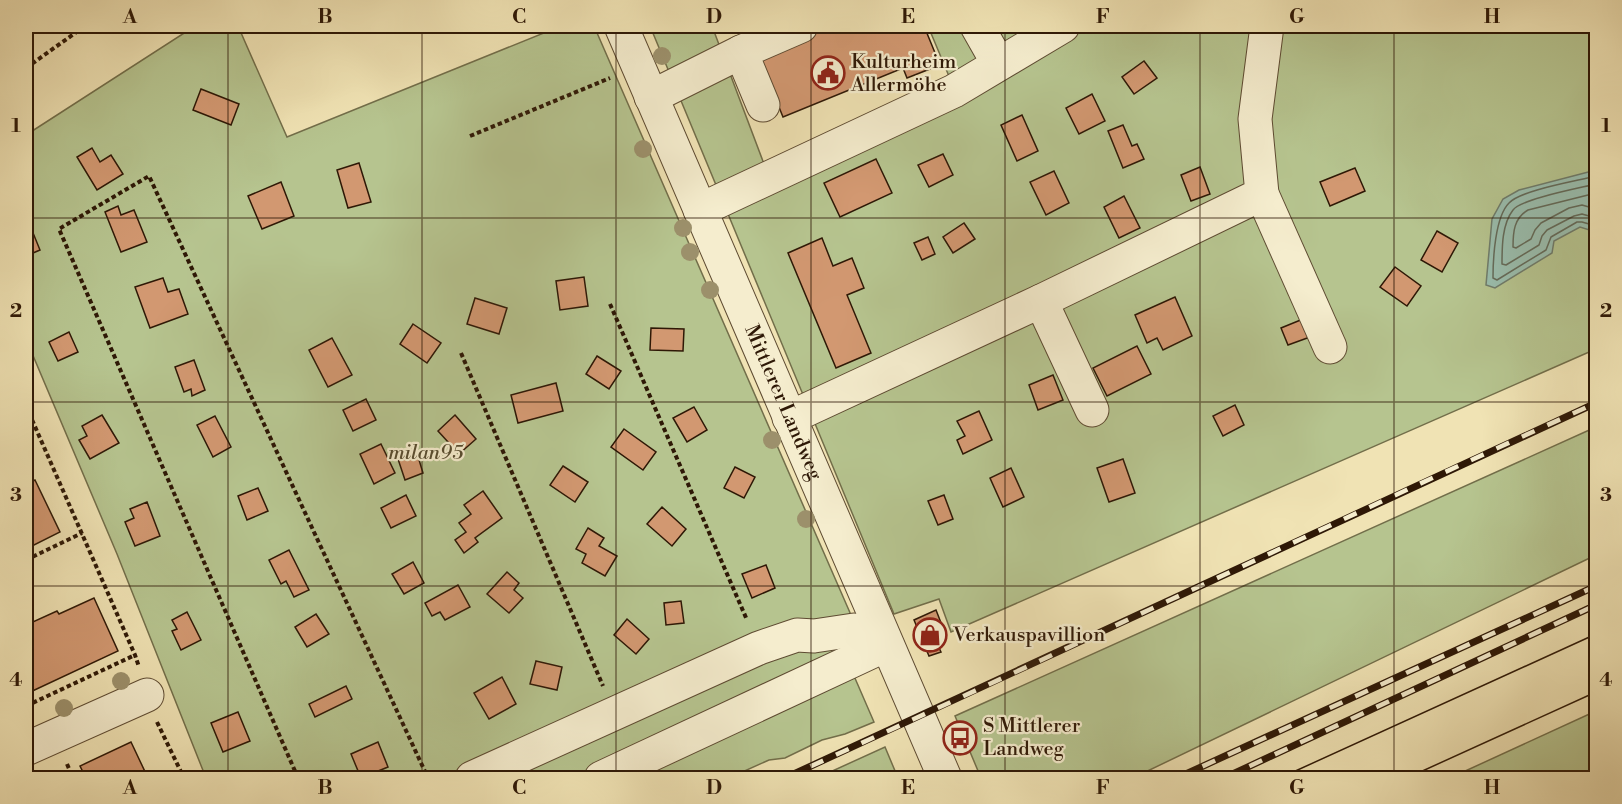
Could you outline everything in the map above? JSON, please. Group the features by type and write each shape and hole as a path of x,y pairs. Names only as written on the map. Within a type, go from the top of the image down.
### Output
{"street":[{"name":"Mittlerer Landweg","path":"621,26 945,778"},
{"path":"651,97 741,52 801,26"},
{"path":"977,26 998,63"},
{"path":"700,210 954,91 1063,26"},
{"path":"1267,26 1256,119 1262,194 1330,347"},
{"path":"741,52 764,105"},
{"path":"789,418 1041,301 1262,194"},
{"path":"1041,301 1092,410"},
{"path":"472,778 759,648 797,635 814,636 854,630 886,645"},
{"path":"601,778 886,645"},
{"path":"26,749 147,695"}],"path":[{"path":"26,68 85,26"},
{"path":"470,136 638,66"},
{"path":"298,778 59,229 149,176 428,778"},
{"path":"610,304 759,648"},
{"path":"461,353 614,712"},
{"path":"26,406 27,414 135,655 147,695 184,778"},
{"path":"26,560 82,533"},
{"path":"26,706 135,655"},
{"path":"67,764 73,778"}],"green space":[{"name":"milan95","path":"195,26 238,26 287,137 561,26 594,26 851,615 843,651 574,778 206,778 117,554 26,339 26,135"},
{"path":"650,26 712,26 764,164 951,81 928,26 1596,26 1596,349 951,632 939,599 894,614"},
{"path":"1596,427 1596,555 1133,778 1011,778 1009,774 996,778 981,778 955,716"},
{"path":"851,669 874,722 845,734 822,740 785,758 769,760 729,778 620,778"},
{"path":"1596,711 1596,778 1450,778"},
{"path":"885,747 898,778 817,778"}],"water":[{"path":"1596,170 1596,232 1580,227 1554,241 1552,253 1495,288 1486,285 1492,219 1503,199 1519,190"}],"building":[{"path":"461,26 479,26 464,32"},
{"name":"Kulturheim Allermöhe","path":"831,26 924,26 940,65 907,78 903,68 783,117 758,55"},
{"path":"1144,61 1157,78 1134,94 1122,77"},
{"path":"201,89 239,104 231,125 193,110"},
{"path":"1092,94 1105,121 1079,134 1066,108"},
{"path":"1022,115 1038,151 1017,161 1001,125"},
{"path":"1123,125 1132,146 1137,144 1144,159 1123,168 1108,131"},
{"path":"92,148 100,162 111,155 123,174 97,190 77,157"},
{"path":"943,154 953,175 929,187 918,165"},
{"path":"876,159 892,193 840,217 824,183"},
{"path":"359,163 371,202 348,208 337,170"},
{"path":"1200,167 1210,194 1191,201 1181,175"},
{"path":"1355,168 1365,191 1330,206 1320,182"},
{"path":"1054,171 1069,203 1046,215 1030,182"},
{"path":"281,182 294,216 262,229 248,196"},
{"path":"1124,196 1140,228 1119,238 1104,207"},
{"path":"118,206 121,215 134,210 147,242 121,252 105,212"},
{"path":"29,223 40,250 26,256 26,224"},
{"path":"964,223 975,239 953,253 943,237"},
{"path":"1437,231 1458,243 1442,272 1421,260"},
{"path":"928,237 935,254 922,260 914,243"},
{"path":"822,238 833,266 852,258 864,288 847,295 871,353 836,368 788,253"},
{"path":"1395,267 1421,286 1407,306 1380,287"},
{"path":"584,277 588,306 560,310 556,281"},
{"path":"163,278 168,292 179,289 188,314 150,328 135,287"},
{"path":"1175,297 1192,336 1163,350 1157,338 1147,343 1135,315"},
{"path":"475,298 507,308 499,334 467,324"},
{"path":"1303,319 1310,337 1288,345 1281,328"},
{"path":"413,324 441,343 427,363 400,344"},
{"path":"651,328 684,329 683,351 650,350"},
{"path":"69,332 78,352 58,361 49,342"},
{"path":"332,338 352,375 328,387 309,350"},
{"path":"1137,346 1151,374 1107,396 1093,368"},
{"path":"597,356 621,371 609,389 586,374"},
{"path":"194,360 205,390 192,396 191,389 184,392 175,367"},
{"path":"1053,375 1063,400 1038,410 1029,385"},
{"path":"556,383 563,411 518,423 511,395"},
{"path":"366,399 376,420 353,431 343,410"},
{"path":"1235,405 1244,425 1223,436 1213,416"},
{"path":"694,407 707,430 687,442 673,418"},
{"path":"979,411 992,440 963,454 957,440 965,436 957,421"},
{"path":"102,415 119,443 90,459 79,440 87,436 82,426"},
{"path":"455,415 476,439 459,454 438,431"},
{"path":"215,416 231,447 213,457 197,425"},
{"path":"624,429 656,452 643,470 611,447"},
{"path":"381,444 395,473 374,484 360,454"},
{"path":"416,450 423,473 405,480 397,456"},
{"path":"1123,459 1135,493 1109,502 1097,468"},
{"path":"563,466 588,482 575,502 550,485"},
{"path":"735,467 755,477 744,498 724,488"},
{"path":"1011,468 1024,497 1003,507 990,478"},
{"path":"35,480 60,532 26,549 26,484"},
{"path":"258,488 268,511 247,520 238,496"},
{"path":"483,491 502,518 475,538 478,542 464,553 455,540 466,532 459,523 471,514 464,505"},
{"path":"406,495 416,516 391,528 381,508"},
{"path":"944,495 953,519 938,525 928,501"},
{"path":"147,502 160,536 135,546 125,522 134,518 130,509"},
{"path":"662,507 686,529 672,546 647,524"},
{"path":"588,528 604,538 599,546 617,556 605,576 582,563 586,554 576,549"},
{"path":"289,550 309,590 294,597 286,581 281,584 269,560"},
{"path":"413,562 424,583 404,594 392,574"},
{"path":"766,565 775,588 752,598 742,574"},
{"path":"507,572 519,583 514,590 523,598 509,613 487,594"},
{"path":"458,585 470,607 445,620 440,612 432,616 425,603"},
{"path":"94,598 118,651 26,694 26,630 28,629 26,625 57,611 59,614"},
{"path":"681,601 684,623 666,625 664,603"},
{"name":"Verkauspavillion","path":"936,610 945,633 934,637 941,652 929,656 914,620"},
{"path":"187,612 201,640 181,650 172,631 177,629 172,620"},
{"path":"316,614 329,634 307,647 295,627"},
{"path":"627,619 649,639 636,654 614,635"},
{"path":"536,661 562,667 557,690 530,684"},
{"path":"502,677 516,704 489,719 474,693"},
{"path":"346,686 352,699 315,717 309,704"},
{"path":"238,712 250,741 223,752 211,723"},
{"path":"131,742 148,778 86,778 80,766"},
{"path":"378,742 388,767 361,778 351,754"}],"tram line":[{"path":"1280,778 1596,634"},
{"path":"1407,778 1596,692"}],"railway":[{"path":"785,778 1596,403"},
{"path":"1177,778 1596,586"},
{"path":"1224,778 1596,605"}],"place":[{"name":"Kulturheim Allermöhe","path":"828,73"},
{"name":"Verkauspavillion","path":"930,635"},
{"name":"S Mittlerer Landweg","path":"960,738"}]}
